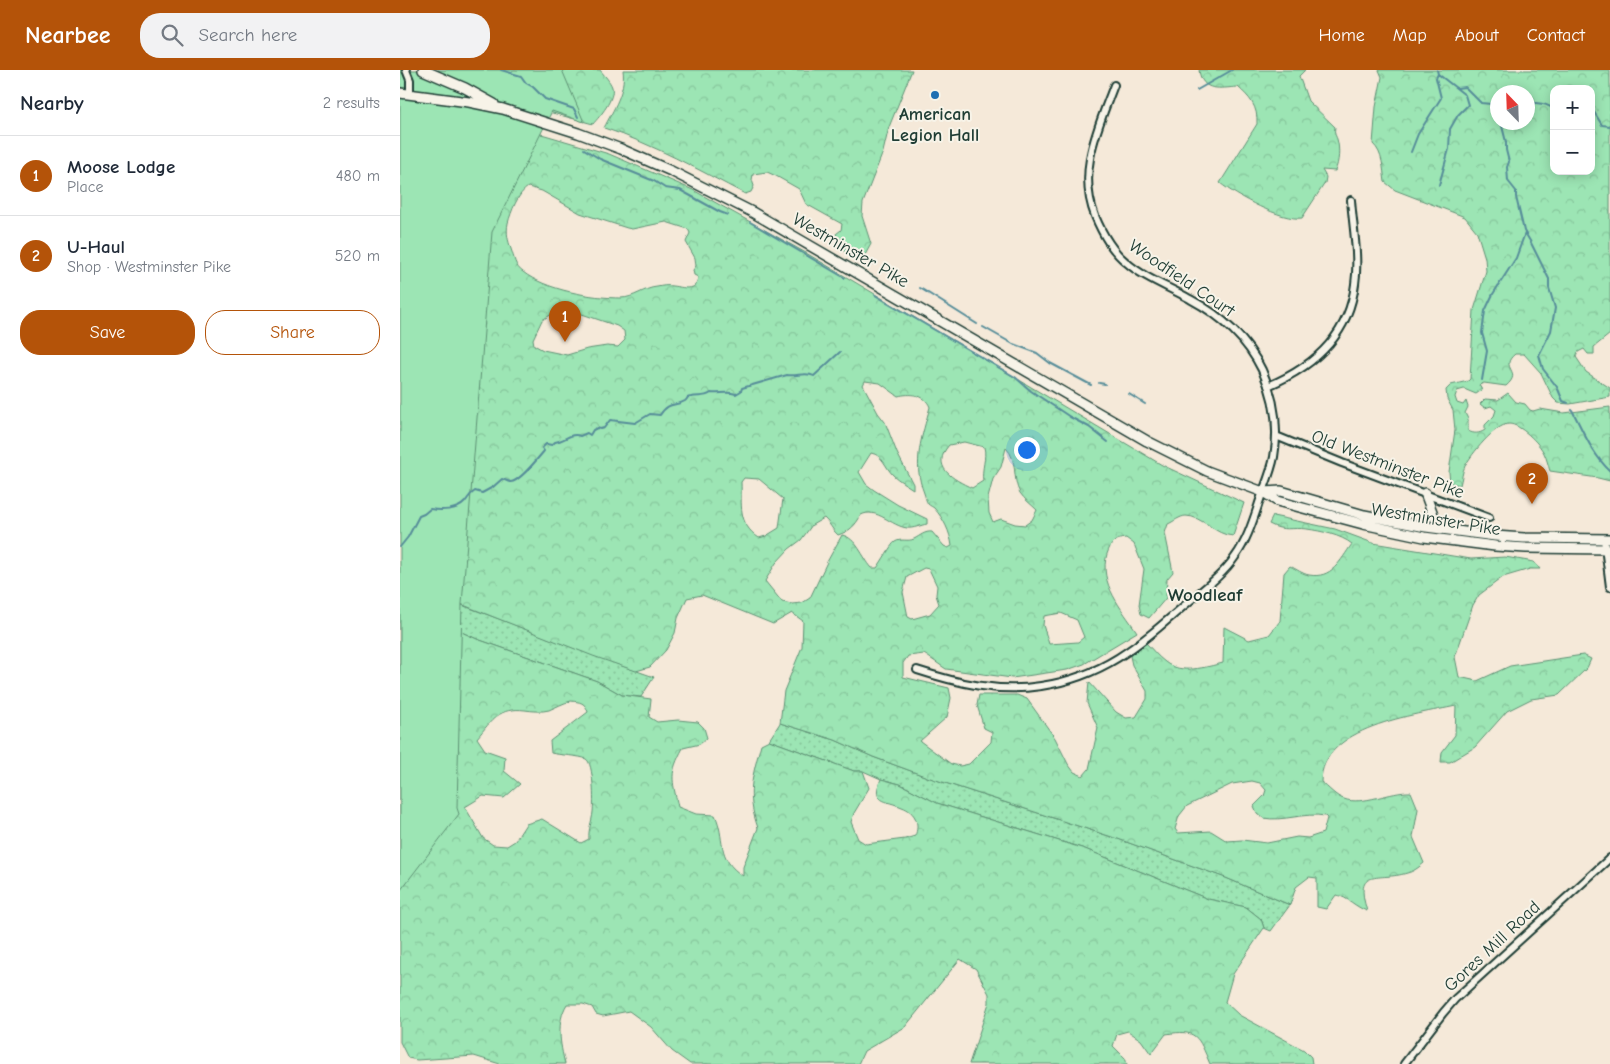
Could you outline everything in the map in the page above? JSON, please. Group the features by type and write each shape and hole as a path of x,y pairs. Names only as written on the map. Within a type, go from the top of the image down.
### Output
{"highway":[{"path":"423,70 465,88 503,109"},
{"name":"Westminster Pike","path":"400,93 503,109 593,138 697,182 760,216 1147,441 1207,471 1263,492 1277,501 1363,524 1424,537 1526,548 1608,549"},
{"name":"Westminster Pike","path":"1263,492 1281,491 1364,515 1452,531 1524,538 1607,539"},
{"path":"1425,493 1434,517 1452,531"}],"street":[{"path":"406,70 410,80 410,94"},
{"name":"Woodfield Court","path":"917,670 946,680 976,686 1020,688 1055,684 1106,666 1148,637 1209,585 1235,558 1250,530 1263,492 1274,458 1275,414 1268,386 1254,357 1229,326 1206,308 1134,269 1118,254 1104,236 1091,203 1088,166 1094,140 1114,86"},
{"path":"1268,386 1291,375 1313,361 1336,336 1346,316 1353,298 1355,283 1351,200"},
{"name":"Old Westminster Pike","path":"1276,436 1489,518"},
{"path":"1607,539 1610,588"},
{"name":"Gores Mill Road","path":"1404,1064 1455,999 1610,858"}],"green space":[{"path":"400,70 562,70 584,122 552,111 492,232 462,604 457,808 459,814 400,891"},
{"path":"438,70 600,70 610,83 612,92 606,107 593,124 523,105"},
{"path":"623,70 912,70 889,127 883,152 863,203 862,216 871,244 865,255 860,259 840,247 836,234 841,230 842,224 806,204 799,189 776,176 767,172 753,174 754,186 751,192 745,194 658,150 604,128 621,93"},
{"path":"1199,70 1305,70 1299,76 1308,101 1335,127 1339,151 1335,171 1322,170 1326,177 1325,183 1302,218 1293,218 1271,212 1248,201 1220,183 1257,124 1256,112 1250,99 1238,87 1213,88 1208,86 1201,77"},
{"path":"1379,70 1610,70 1610,334 1594,347 1594,354 1588,354 1584,349 1578,352 1576,357 1586,372 1610,388 1610,397 1570,404 1558,403 1553,398 1541,373 1524,354 1515,354 1509,363 1513,377 1506,386 1484,383 1479,385 1482,390 1476,394 1464,389 1457,391 1455,397 1457,403 1463,405 1466,401 1468,407 1465,413 1468,419 1468,431 1474,433 1485,430 1485,425 1494,416 1496,410 1491,406 1485,408 1480,404 1485,399 1498,400 1508,393 1516,402 1525,404 1533,411 1540,409 1564,413 1610,407 1610,481 1550,471 1545,455 1538,444 1524,431 1509,424 1503,425 1491,434 1472,455 1463,471 1460,485 1450,483 1449,472 1455,430 1453,410 1447,399 1446,390 1451,385 1470,379 1474,310 1486,271 1485,258 1477,232 1465,217 1395,190 1385,182 1381,157 1373,144 1376,107 1382,77"},
{"path":"400,108 495,123 545,135 609,154 693,190 806,253 1162,465 1244,503 1233,536 1226,535 1192,517 1184,516 1168,524 1165,533 1173,572 1167,579 1166,598 1149,618 1141,614 1139,605 1144,569 1134,544 1126,538 1114,542 1107,554 1106,575 1113,595 1137,632 1084,664 1067,670 1012,678 946,669 924,654 908,656 903,663 903,677 949,688 951,698 947,717 920,741 951,764 960,766 969,764 991,742 992,732 984,728 977,705 979,695 1017,695 1027,699 1055,738 1068,764 1074,772 1083,776 1089,769 1098,728 1087,703 1089,682 1116,712 1126,718 1136,717 1147,699 1147,691 1132,665 1130,656 1145,642 1160,658 1171,666 1194,669 1223,663 1224,627 1249,640 1269,635 1280,621 1284,573 1290,566 1302,573 1317,576 1324,574 1335,567 1352,544 1342,538 1324,532 1307,529 1283,529 1274,526 1269,524 1273,516 1335,529 1373,543 1471,559 1505,557 1534,562 1540,569 1530,569 1503,577 1479,595 1473,605 1455,657 1459,677 1477,681 1510,666 1583,655 1591,659 1587,668 1559,695 1531,699 1507,711 1475,747 1450,762 1441,762 1442,752 1455,735 1456,706 1395,719 1373,726 1353,736 1336,748 1325,763 1321,782 1338,796 1351,801 1359,801 1411,792 1418,809 1413,837 1424,863 1409,872 1378,877 1366,882 1363,887 1367,911 1336,895 1326,909 1317,907 1317,878 1309,877 1296,887 1290,905 1226,878 1118,839 930,778 873,757 835,740 780,723 784,691 802,647 803,621 792,613 773,624 702,595 687,598 678,618 675,633 666,650 650,667 636,671 453,601","holes":["528,187 542,191 580,213 627,228 632,229 666,222 688,229 690,233 686,242 695,258 696,266 693,270 694,275 698,277 697,282 689,288 663,286 621,298 583,295 544,284 520,270 516,265 510,246 507,227 515,203","554,313 579,313 617,326 624,331 625,340 618,347 607,346 587,349 567,355 543,350 534,345 533,339 542,320","865,381 880,383 898,396 921,397 928,403 930,407 921,439 919,460 920,482 927,503 938,512 946,526 952,546 948,548 944,546 932,532 927,532 912,540 895,542 877,568 872,568 852,540 842,535 810,598 802,603 782,602 765,581 776,563 789,549 801,540 812,525 824,518 838,535 849,530 861,515 867,513 878,515 901,527 907,528 927,524 927,519 898,505 866,484 859,472 871,453 875,454 893,475 913,489 913,484 897,453 885,422 863,385","964,442 984,447 983,481 972,488 951,476 943,466 944,453 949,445","1006,448 1014,464 1016,482 1020,493 1037,510 1032,520 1025,525 1001,519 993,522 989,513 988,498 993,479 1001,467","744,478 759,479 783,499 779,528 759,538 747,526 741,506 741,482","924,568 929,569 937,586 936,595 939,604 930,614 912,619 908,617 903,592 907,577","1061,613 1077,620 1084,637 1078,642 1049,644 1043,625 1044,616","1252,781 1260,783 1266,790 1264,796 1254,806 1257,813 1263,818 1279,819 1317,815 1327,818 1323,833 1308,838 1297,837 1267,843 1242,840 1227,841 1211,831 1178,833 1175,829 1179,816 1187,806 1232,784"]},
{"path":"400,584 654,677 641,697 622,695 597,681 477,639 428,617"},
{"path":"400,613 428,617 477,639 597,681 622,695 651,699 649,717 657,722 678,720 698,722 704,728 707,738 700,744 683,748 675,764 673,782 678,807 696,814 715,815 728,862 743,876 743,867 758,828 751,795 753,777 761,744 769,740 854,771 863,771 869,788 854,813 851,822 858,839 866,844 905,839 915,836 916,832 916,819 911,812 879,797 877,793 881,779 900,784 937,803 1085,849 1208,899 1246,907 1261,919 1264,928 1233,974 1225,1002 1239,1015 1304,1050 1311,1057 1312,1064 1210,1064 1199,1041 1190,1034 1184,1033 1166,1034 1151,1054 1141,1040 1128,1031 1117,1034 1113,1046 1125,1058 1127,1064 969,1064 989,1003 989,994 976,969 960,959 905,1027 864,1051 858,1064 690,1064 672,1051 651,1027 629,1011 603,1016 596,1014 592,1007 583,1004 567,1004 561,1018 561,1041 565,1064 500,1064 474,1056 417,1060 408,1058 400,1042","holes":["571,701 584,704 588,712 550,741 551,753 584,758 589,762 593,784 593,812 589,839 581,843 542,819 526,824 515,841 507,846 493,845 483,838 465,807 483,796 504,798 520,784 504,771 505,757 485,750 477,738 492,720 502,713 516,710 546,711"]},
{"path":"780,723 835,740 873,757 930,778 1118,839 1226,878 1290,905 1271,931 1264,928 1261,919 1246,907 1208,899 1085,849 937,803 900,784 881,779 863,771 854,771 769,740"}],"waterway":[{"path":"501,70 521,76 526,83 545,99 574,109 578,117"},
{"path":"1197,90 1232,70"},
{"path":"1411,152 1418,134 1441,98 1436,78 1437,70"},
{"path":"1438,74 1465,95 1468,105 1458,115 1450,129 1449,149 1439,185"},
{"path":"1456,88 1465,87 1481,103 1490,104"},
{"path":"1535,103 1550,106"},
{"path":"1595,114 1602,125 1610,126"},
{"path":"1503,130 1509,162 1507,167 1508,181 1516,191 1524,231 1549,279 1549,288 1555,308 1551,331 1539,355 1543,369 1557,387 1563,401 1568,403"},
{"path":"584,149 600,159 654,181 665,188 680,190 728,215"},
{"path":"750,222 845,278"},
{"path":"1482,380 1487,351 1482,333 1485,311 1493,294 1516,258 1525,233"},
{"path":"844,246 875,264"},
{"path":"920,288 977,324"},
{"path":"875,295 1015,377 1031,391 1070,417 1089,427 1108,442"},
{"path":"983,327 1013,344 1037,353 1050,363 1091,385"},
{"path":"400,547 408,537 419,516 430,509 443,510 458,507 475,491 482,493 502,479 510,482 518,479 544,451 542,448 546,444 552,445 574,435 580,436 587,433 590,435 593,430 604,428 610,420 635,423 650,414 660,415 666,408 681,403 688,397 704,396 711,393 736,394 742,388 787,375 808,374 814,376 840,352"},
{"path":"1099,383 1105,384"},
{"path":"1129,394 1145,404"},
{"path":"1572,410 1593,450 1610,471"}],"place":[{"name":"American Legion Hall","path":"935,95"},
{"name":"Moose Lodge","path":"565,342"},
{"name":"U-Haul","path":"1532,504"}],"district":[{"name":"Woodleaf","path":"1205,594"}]}
